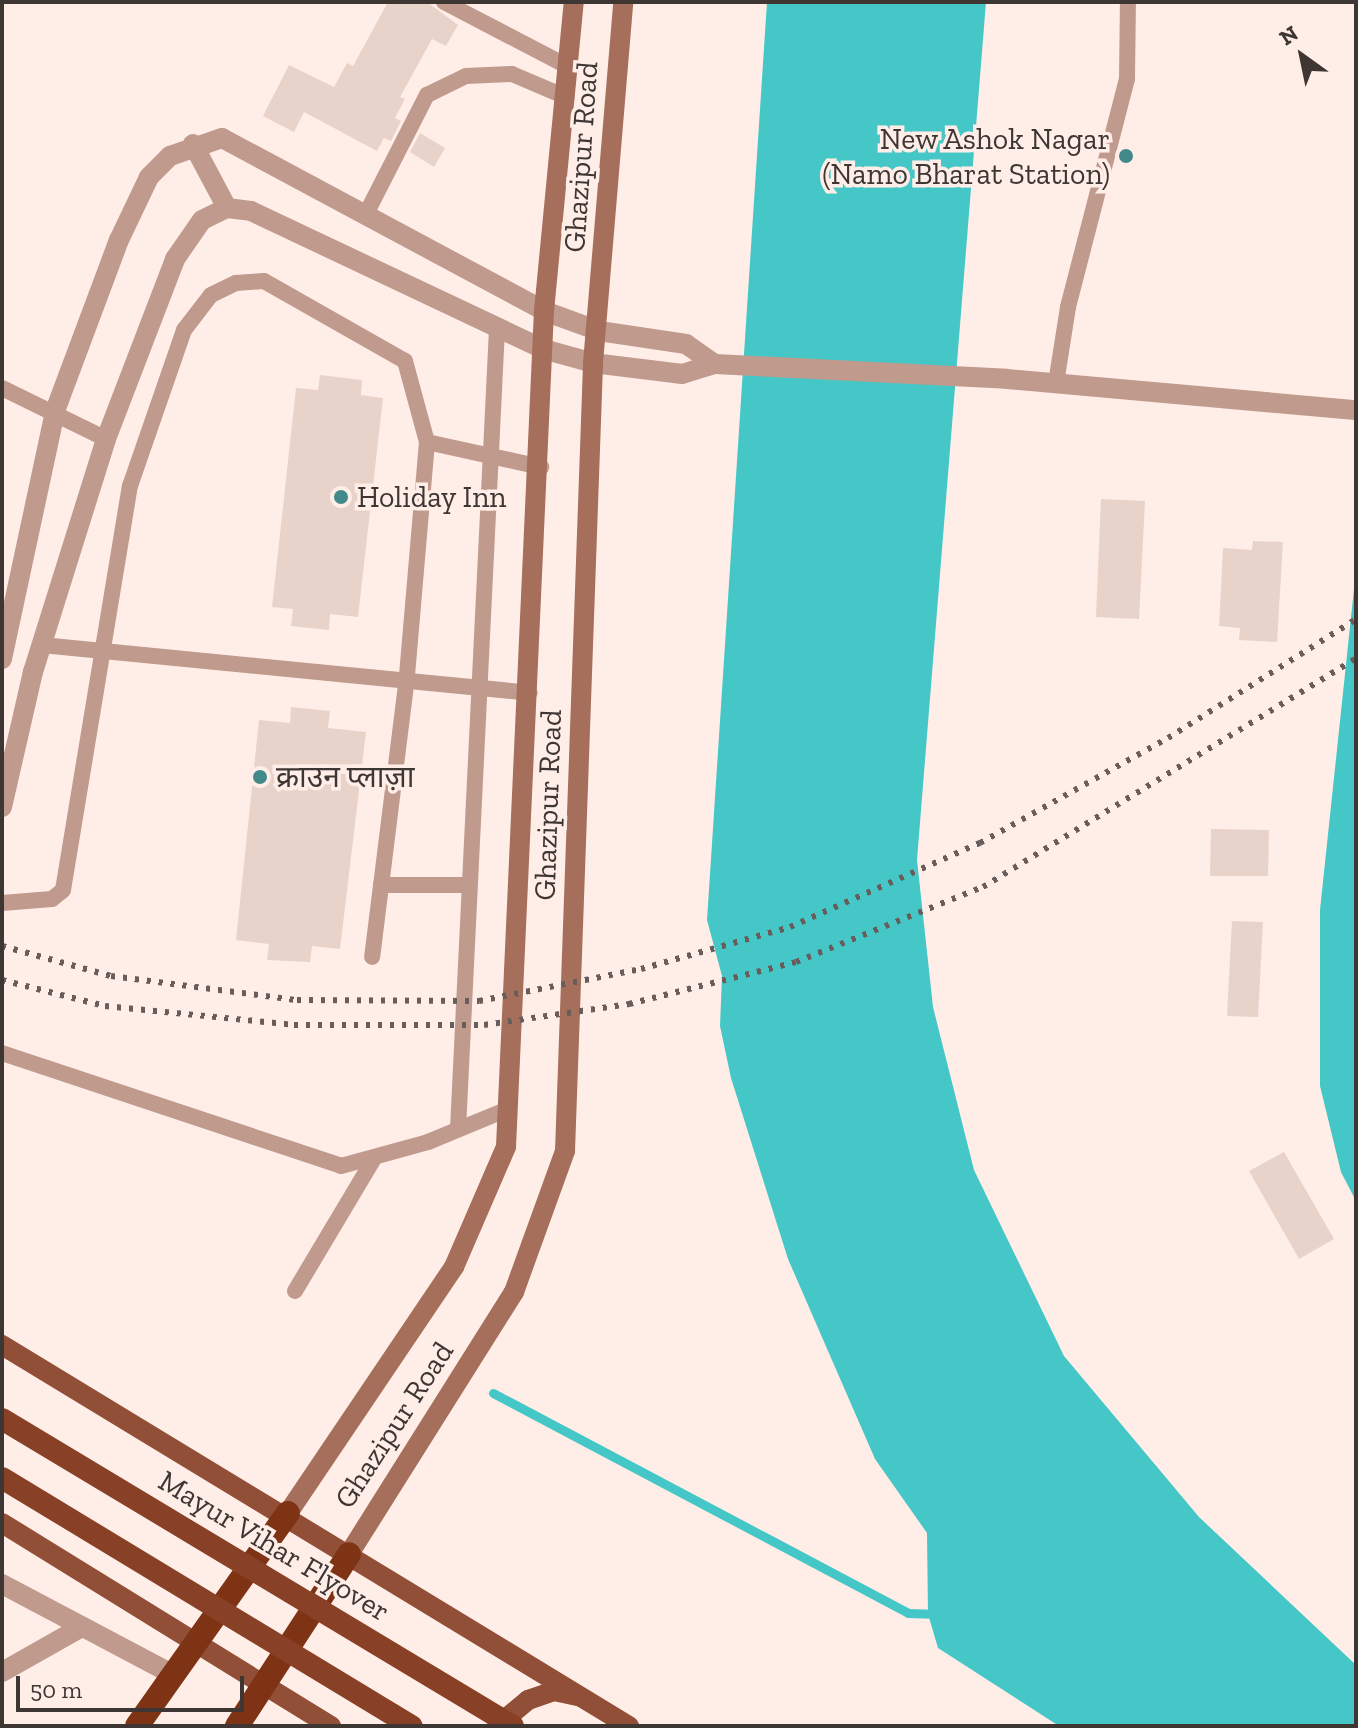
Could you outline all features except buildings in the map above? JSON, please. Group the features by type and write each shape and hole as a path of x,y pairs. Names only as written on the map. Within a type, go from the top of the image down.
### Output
{"highway":[{"name":"Mayur Vihar Flyover","path":"2,1419 513,1726"},
{"path":"2,1478 412,1726"},
{"path":"137,1726 192,1644 288,1513"},
{"path":"237,1726 349,1554"}],"main road":[{"name":"Ghazipur Road","path":"288,1513 454,1267 506,1147 541,467 544,311 574,2"},
{"name":"Ghazipur Road","path":"349,1554 514,1292 565,1151 593,363 599,331 623,2"},
{"path":"2,1345 288,1513 349,1554 589,1698 629,1726"},
{"path":"2,1523 192,1644 329,1725"},
{"path":"497,1726 528,1700 554,1691 589,1698"}],"street":[{"path":"2,659 55,411 149,177 193,144 222,138 544,311 599,331 686,344 715,364"},
{"path":"193,144 227,208"},
{"path":"2,807 42,645 106,439 175,259 202,220 227,208 251,211 543,349 593,363 682,374 715,364 1007,379 1356,410"},
{"path":"2,1584 172,1674"},
{"path":"2,1672 82,1627"}],"lane":[{"path":"444,2 569,67"},
{"path":"1056,383 1068,307 1127,79 1128,2"},
{"path":"366,214 427,95 466,76 512,74 566,97"},
{"path":"2,903 52,899 63,890 98,652 130,486 184,330 211,295 236,283 264,281 405,361 427,442 406,685 372,957"},
{"path":"458,1129 497,329"},
{"path":"2,388 55,411 106,439"},
{"path":"427,442 541,467"},
{"path":"42,645 406,685 530,693"},
{"path":"381,885 469,885"},
{"path":"2,1053 341,1166 458,1129 508,1109"},
{"path":"295,1291 375,1157"}],"water":[{"path":"767,2 986,2 917,860 933,1007 974,1170 1064,1356 1199,1517 1356,1665 1356,1726 1059,1726 938,1648 928,1614 927,1533 875,1459 788,1259 731,1078 720,1026 722,976 707,920"},
{"path":"1356,570 1356,1201 1341,1172 1320,1086 1320,910"}],"waterway":[{"path":"493,1393 908,1613 939,1614"}],"railway":[{"path":"2,946 111,976 297,1000 479,1001 641,969 790,927 980,843 1168,738 1356,619"},
{"path":"2,980 105,1006 294,1025 484,1025 629,1004 796,962 983,887 1356,658"}],"place":[{"name":"New Ashok Nagar (Namo Bharat Station)","path":"1126,156"},
{"name":"Holiday Inn","path":"341,497"},
{"name":"क्राउन प्लाज़ा","path":"260,777"}]}
